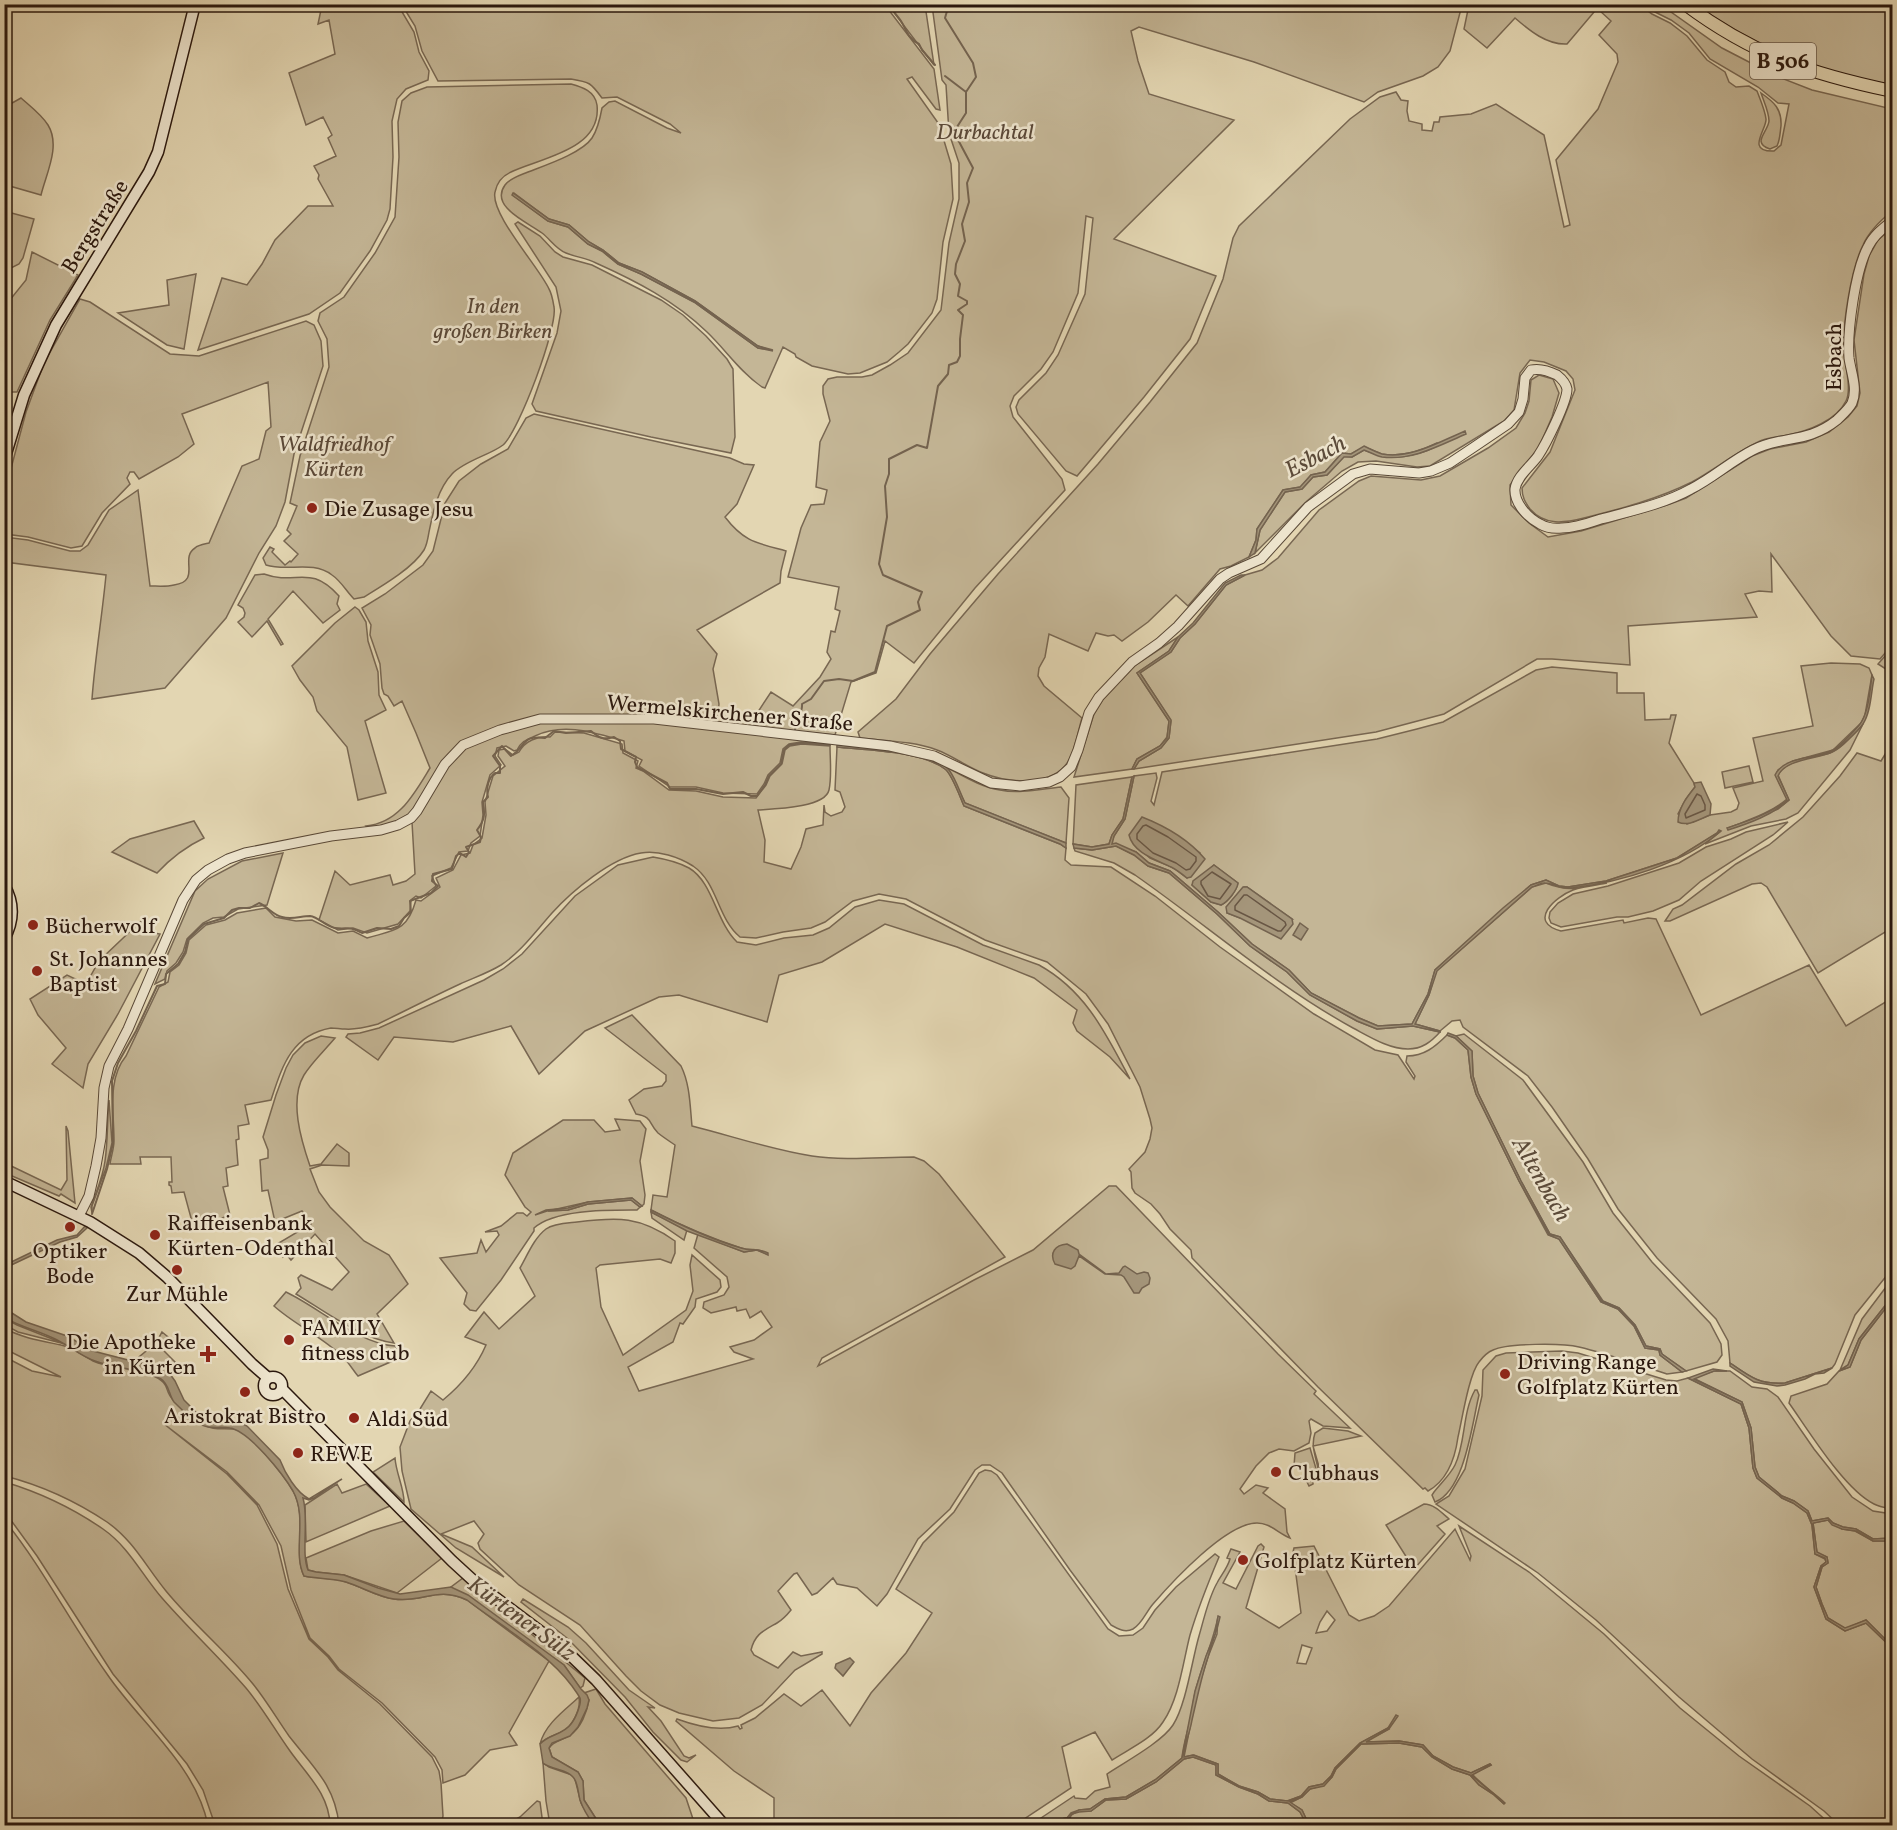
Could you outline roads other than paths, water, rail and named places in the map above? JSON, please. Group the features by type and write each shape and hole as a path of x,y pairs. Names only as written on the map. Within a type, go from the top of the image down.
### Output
{"main road":[{"name":"Bergstraße","path":"4,460 24,395 56,325 149,172 158,152 195,4"},
{"name":"B 506","path":"1685,4 1749,45 1793,65 1844,81 1893,91"},
{"path":"4,885 13,909 4,939"},
{"path":"4,1181 79,1216 129,1245 149,1260 252,1364 268,1378 275,1376 280,1379 282,1389 452,1561 476,1583 565,1650 596,1680 725,1826"}],"street":[{"name":"Esbach","path":"1056,779 1068,771 1073,762 1089,713 1100,697 1132,662 1178,626 1220,579 1261,559 1308,507 1353,474 1370,469 1419,473 1431,471 1450,463 1484,441 1508,424 1519,412 1525,378 1531,370 1539,369 1552,373 1563,381 1567,388 1549,437 1540,453 1519,479 1516,487 1516,499 1525,513 1536,523 1550,528 1585,524 1675,497 1702,483 1753,450 1804,437 1825,428 1846,411 1854,397 1849,338 1859,273 1868,247 1877,234 1893,221"},
{"name":"Wermelskirchener Straße","path":"79,1216 89,1196 96,1166 101,1138 104,1088 109,1066 141,999 183,900 196,880 218,864 245,853 331,836 381,830 398,825 411,818 417,811 450,756 470,741 540,719 654,719 902,748 934,756 1001,785 1034,785 1056,779"}],"water":[{"path":"513,193 549,219 569,225 619,263 642,272 695,301 758,346 773,351 758,348 694,302 618,264 568,227 548,221 512,195"},
{"path":"1465,431 1466,434 1436,447 1404,457 1382,457 1364,450 1352,457 1344,457 1327,475 1313,477 1302,489 1285,492 1260,530 1255,553 1249,557 1256,540 1257,529 1283,490 1300,487 1311,475 1325,472 1342,453 1351,454 1364,446 1382,454 1404,454 1425,449"},
{"path":"1245,575 1226,585 1195,624 1180,638 1171,652 1140,673 1171,720 1169,738 1161,748 1139,761 1132,769 1137,759 1160,746 1167,738 1169,721 1137,673 1169,651 1178,637 1193,623 1225,583"},
{"path":"1872,675 1874,679 1869,708 1863,724 1832,752 1802,760 1782,770 1778,776 1789,800 1768,814 1728,830 1727,828 1766,813 1787,800 1775,775 1786,764 1833,750 1853,732 1862,721 1866,710"},
{"path":"837,745 914,755 941,764 949,770 965,803 1066,843 1066,848 964,806 950,776 945,769 935,763 908,755 837,747"},
{"path":"1134,776 1125,819 1114,836 1112,844 1116,843 1136,852 1149,863 1170,871 1252,944 1289,970 1311,993 1378,1026 1412,1024 1428,994 1435,970 1531,885 1546,880 1568,887 1606,881 1677,858 1719,830 1721,831 1689,853 1651,870 1631,876 1572,888 1564,888 1544,883 1532,887 1437,971 1429,995 1415,1024 1440,1032 1413,1026 1377,1029 1357,1021 1310,995 1287,972 1250,946 1169,873 1148,866 1134,855 1116,846 1092,850 1074,848 1073,844 1092,847 1109,844 1123,819"},
{"path":"1701,782 1711,804 1710,815 1690,823 1678,822 1681,807 1695,787 1694,783"},
{"path":"1142,817 1176,834 1205,859 1191,877 1187,878 1135,847 1129,835"},
{"path":"1214,865 1238,883 1232,895 1221,905 1211,902 1192,885 1193,881"},
{"path":"1243,887 1247,887 1292,919 1293,924 1281,939 1227,913 1226,907"},
{"path":"1300,923 1308,929 1301,940 1293,935"},
{"path":"1448,1033 1456,1036 1472,1051 1473,1076 1478,1093 1550,1234 1560,1237 1602,1301 1619,1308 1635,1325 1646,1346 1660,1349 1662,1354 1686,1371 1682,1372 1660,1355 1659,1350 1645,1348 1634,1326 1618,1309 1601,1302 1559,1239 1549,1235 1519,1181 1476,1094 1471,1077 1468,1050 1455,1038 1447,1035"},
{"path":"632,1198 642,1206 640,1207 631,1200 588,1204 568,1210 547,1211 535,1215 546,1210 568,1208 588,1202"},
{"path":"651,1210 718,1240 745,1249 757,1250 744,1252 687,1231"},
{"path":"85,1226 87,1228 77,1237 60,1242 5,1268 5,1265 57,1240 77,1235"},
{"path":"1067,1244 1078,1250 1079,1254 1106,1274 1119,1273 1125,1266 1137,1274 1148,1273 1149,1284 1139,1293 1134,1293 1124,1277 1105,1274 1079,1256 1075,1266 1071,1269 1055,1264 1054,1250"},
{"path":"1892,1297 1861,1340 1850,1367 1839,1371 1848,1365 1859,1339"},
{"path":"4,1308 26,1322 67,1336 93,1351 167,1370 184,1400 196,1412 208,1418 247,1426 280,1460 292,1482 309,1499 342,1479 314,1498 309,1500 303,1498 305,1555 308,1570 344,1575 400,1594 451,1587 468,1595 564,1665 589,1700 578,1727 570,1736 552,1743 549,1748 552,1757 578,1772 583,1781 584,1800 600,1825 594,1825 586,1813 575,1779 567,1772 543,1763 540,1744 568,1728 573,1722 580,1701 572,1686 550,1662 467,1600 456,1596 447,1594 404,1600 394,1599 346,1582 304,1576 299,1556 300,1523 297,1501 282,1474 256,1445 238,1431 206,1426 195,1421 174,1402 166,1384 161,1379 90,1359 63,1343 5,1318"},
{"path":"1730,1363 1756,1379 1769,1383 1785,1383 1832,1368 1824,1373 1777,1386 1754,1382 1730,1366"},
{"path":"1713,1369 1727,1371 1714,1371 1694,1379 1742,1402 1751,1428 1755,1467 1759,1477 1782,1496 1808,1511 1812,1521 1828,1518 1833,1523 1856,1529 1873,1539 1892,1538 1892,1541 1873,1541 1856,1531 1832,1525 1828,1520 1813,1523 1817,1552 1827,1557 1828,1563 1822,1567 1816,1587 1828,1618 1845,1628 1866,1620 1892,1648 1866,1623 1845,1631 1826,1619 1814,1587 1821,1566 1826,1562 1825,1558 1815,1554 1812,1525 1807,1513 1782,1498 1757,1478 1753,1468 1749,1428 1741,1404 1688,1378"},
{"path":"1218,1616 1220,1617 1219,1622 1201,1681 1184,1757 1193,1755 1218,1764 1218,1774 1239,1786 1258,1792 1270,1799 1288,1801 1301,1796 1309,1787 1323,1784 1335,1768 1360,1743 1388,1728 1396,1715 1398,1716 1389,1729 1366,1742 1399,1741 1423,1745 1433,1756 1453,1767 1471,1773 1490,1764 1472,1775 1505,1803 1479,1785 1470,1775 1452,1769 1432,1757 1422,1747 1399,1743 1361,1744 1336,1769 1324,1786 1310,1789 1302,1797 1290,1802 1302,1810 1309,1825 1300,1812 1288,1803 1269,1801 1239,1787 1216,1775 1216,1765 1193,1757 1184,1759 1156,1782 1126,1799 1106,1800 1091,1811 1072,1814 1068,1820 1051,1822 1046,1825 1050,1821 1067,1818 1071,1813 1079,1810 1090,1809 1105,1799 1126,1797 1155,1780 1182,1758 1195,1691 1215,1634"},
{"path":"850,1658 854,1662 843,1676 835,1668 836,1664"}],"waterway":[{"path":"889,4 910,37 919,44 935,65"},
{"path":"949,4 945,18 973,63 976,77 966,92"},
{"path":"795,730 802,704 811,699 824,681 839,679 853,681 875,672 887,626 920,610 918,602 922,592 883,575 879,564 887,517 885,486 889,474 889,459 917,445 927,448 938,386 948,374 949,365 957,362 960,356 963,315 958,310 967,304 967,301 958,296 960,284 955,274 956,264 965,241 962,224 969,202 967,183 973,168 955,130 966,113 966,92 945,76"},
{"name":"Altenbach","path":"92,1214 113,1143 112,1081 118,1063 157,986 165,984 166,974 178,964 185,952 188,939 204,924 224,918 232,910 250,908 259,903 282,917 310,916 332,927 351,928 362,933 377,928 391,929 399,926 411,912 410,901 431,893 438,886 432,881 433,874 452,869 456,856 460,853 466,857 469,852 466,847 480,842 481,837 477,830 484,817 483,802 488,797 488,784 495,773 500,773 500,766 493,756 502,746 511,756 528,740 545,738 554,731 566,733 591,731 602,738 614,737 620,741 621,749 636,757 637,767 667,783 670,789 696,789 723,794 743,792 751,796 757,796 769,776 781,764 784,750 789,745 802,743 830,745"}],"place":[{"name":"Die Zusage Jesu","path":"312,508"},
{"name":"Bücherwolf","path":"33,925"},
{"name":"St. Johannes Baptist","path":"37,971"},
{"name":"Optiker Bode","path":"70,1227"},
{"name":"Raiffeisenbank Kürten-Odenthal","path":"155,1235"},
{"name":"Zur Mühle","path":"177,1270"},
{"name":"FAMILY fitness club","path":"289,1340"},
{"name":"Die Apotheke in Kürten","path":"208,1354"},
{"name":"Driving Range Golfplatz Kürten","path":"1505,1374"},
{"name":"Aristokrat Bistro","path":"245,1392"},
{"name":"Aldi Süd","path":"354,1418"},
{"name":"REWE","path":"298,1453"},
{"name":"Clubhaus","path":"1276,1472"},
{"name":"Golfplatz Kürten","path":"1243,1560"}],"park label":[{"name":"Durbachtal","path":"985,131"},
{"name":"In den großen Birken","path":"493,318"},
{"name":"Waldfriedhof Kürten","path":"334,456"}],"water label":[{"name":"Kürtener Sülz","path":"522,1618"}]}
